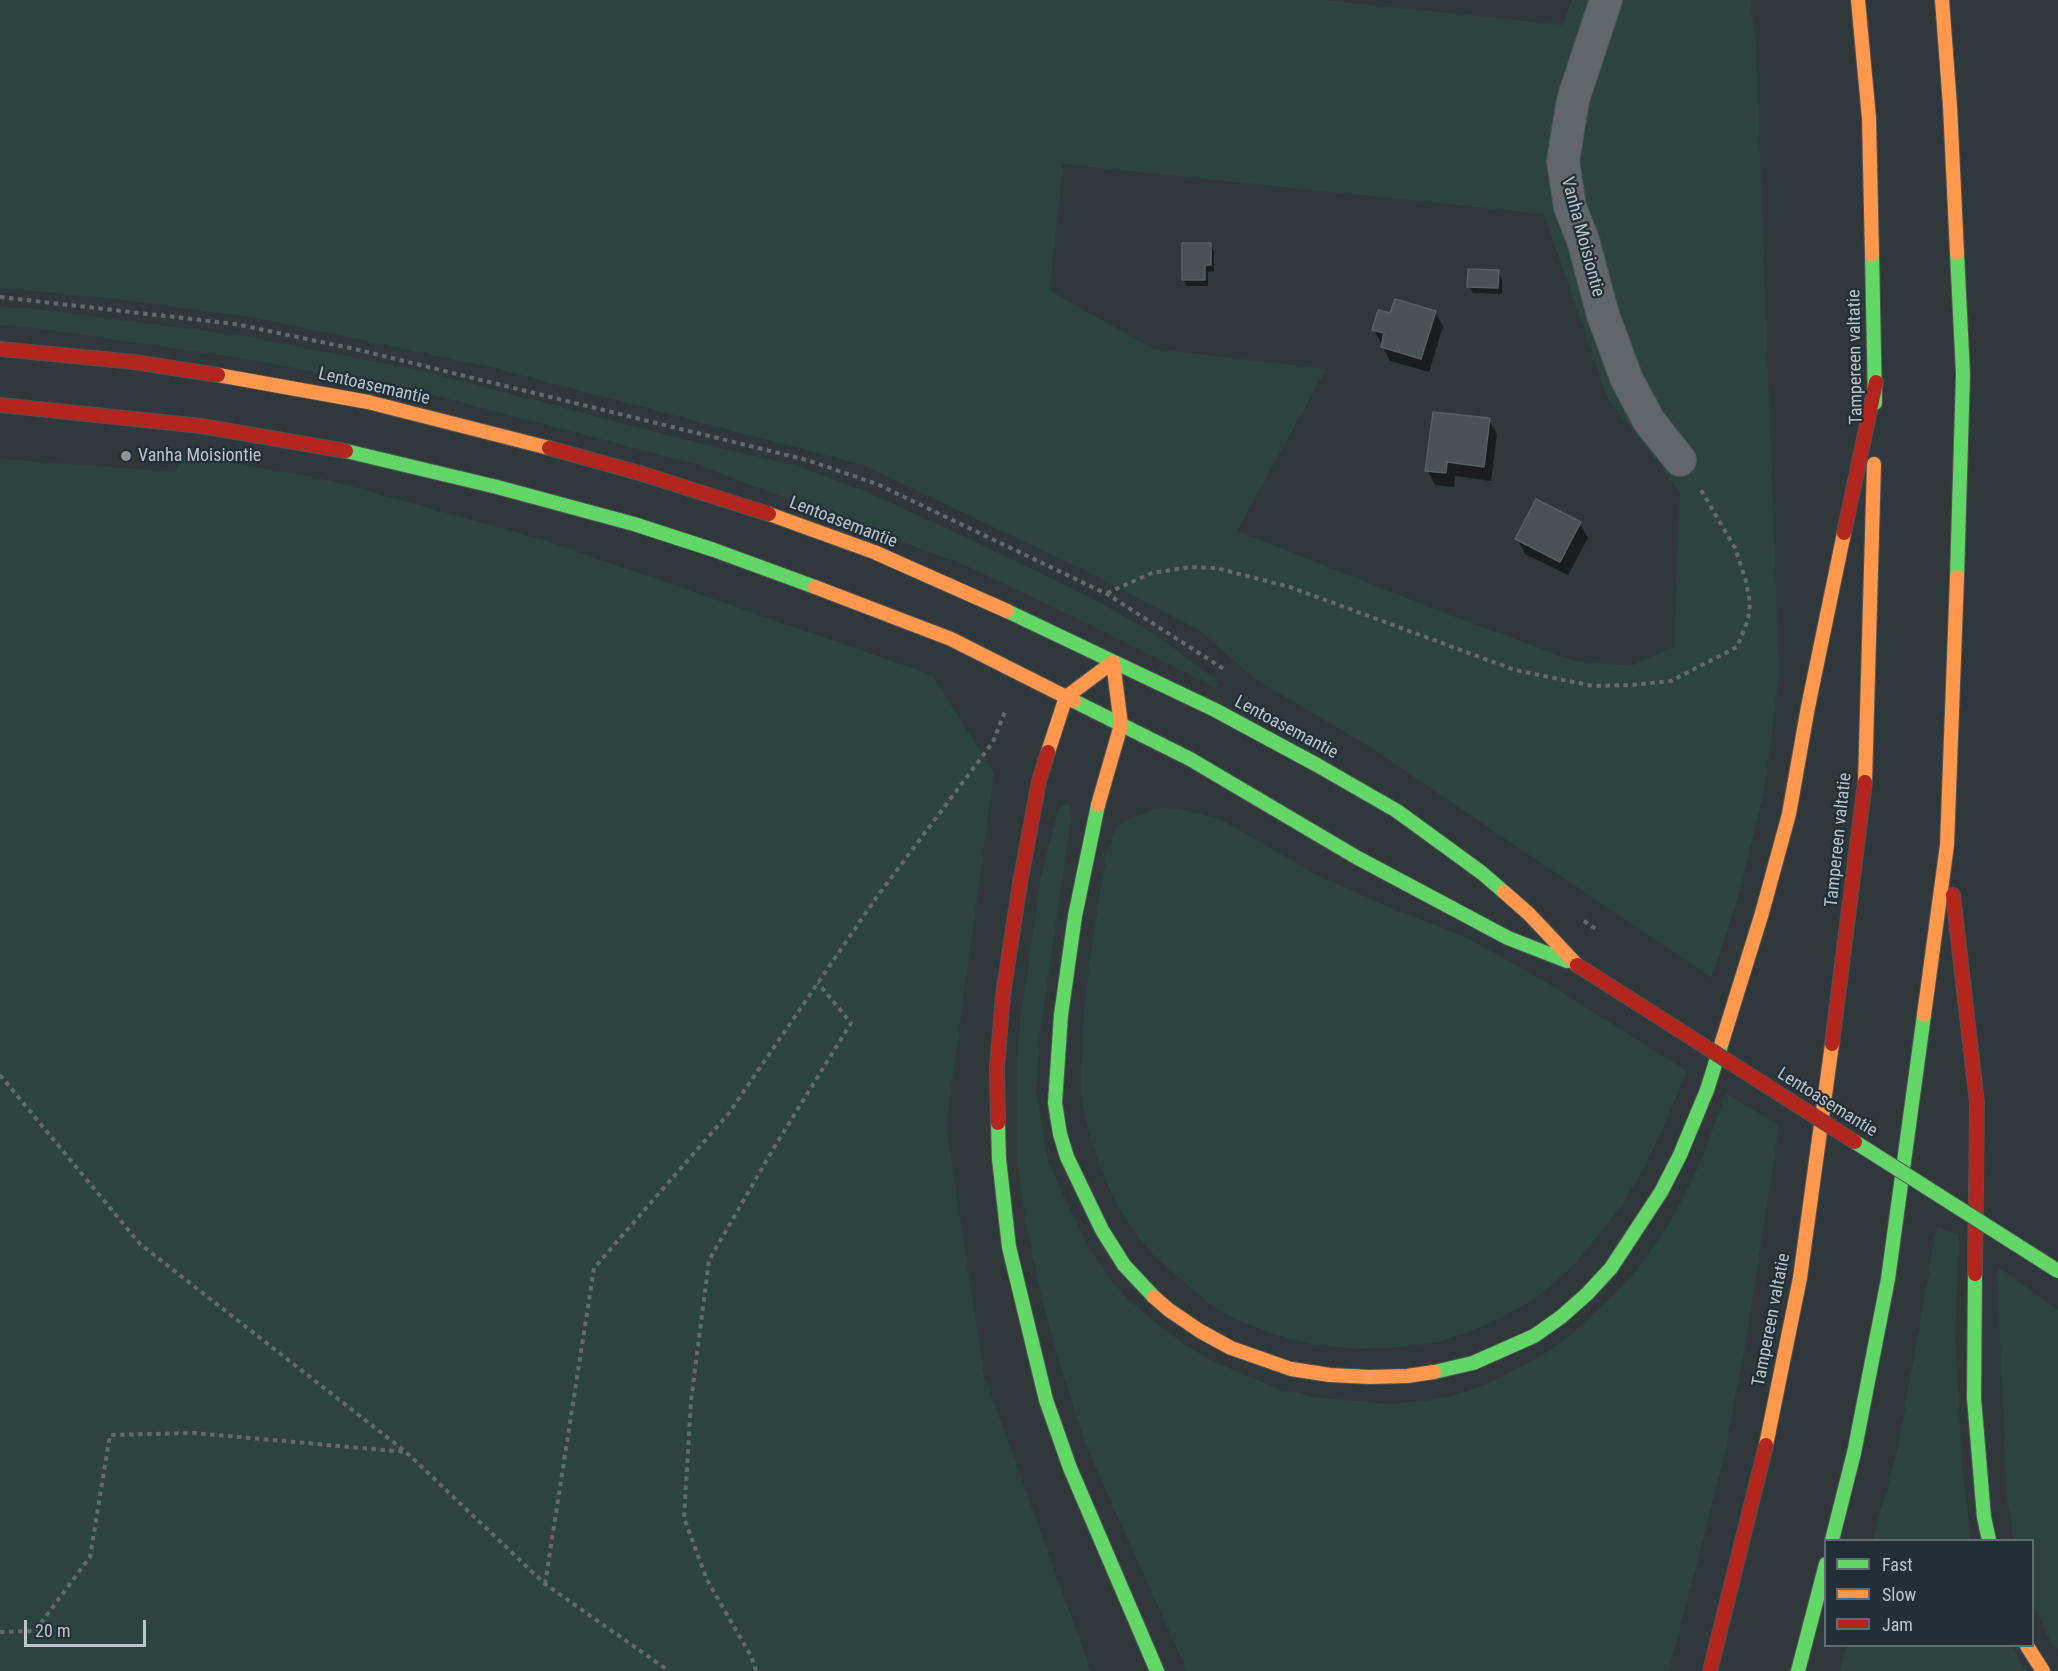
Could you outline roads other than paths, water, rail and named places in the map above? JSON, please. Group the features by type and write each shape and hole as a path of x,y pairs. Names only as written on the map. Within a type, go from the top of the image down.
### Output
{"main road":[{"name":"Tampereen valtatie","path":"1710,1671 1761,1472 1800,1278 1832,1049 1865,783 1876,382 1869,118 1858,0"},
{"path":"1832,1539 1854,1454 1888,1279 1947,845 1963,374 1950,106 1942,0"},
{"name":"Lentoasemantie","path":"0,349 134,362 368,402 540,445 738,503 874,552 971,594 1215,710 1397,811 1482,873 1529,914 1577,965"},
{"path":"1157,1671 1070,1468 1046,1400 1009,1246 999,1159 997,1068 1003,995 1020,883 1039,781 1066,697 1113,662 1121,725 1098,804 1074,916 1061,1015 1055,1103 1066,1157 1102,1230 1124,1265 1147,1291 1169,1310 1231,1348 1292,1369 1330,1375 1407,1376 1443,1371 1473,1363 1534,1336 1561,1317 1611,1268 1661,1192 1680,1155 1707,1090 1762,913 1789,814 1808,707 1876,382"},
{"name":"Lentoasemantie","path":"0,405 201,426 350,452 497,487 634,524 714,550 951,639 1190,759 1356,857 1508,938 1577,965 2058,1271"},
{"path":"1947,845 1977,1103 1974,1398 1982,1497 1989,1539"},
{"path":"1798,1671 1824,1572"},
{"path":"2028,1647 2043,1671"}],"street":[{"name":"Vanha Moisiontie","path":"1606,0 1573,100 1563,161 1570,207 1583,240 1603,315 1627,380 1649,421 1680,459"}],"place":[{"name":"Vanha Moisiontie","path":"126,456"}]}
